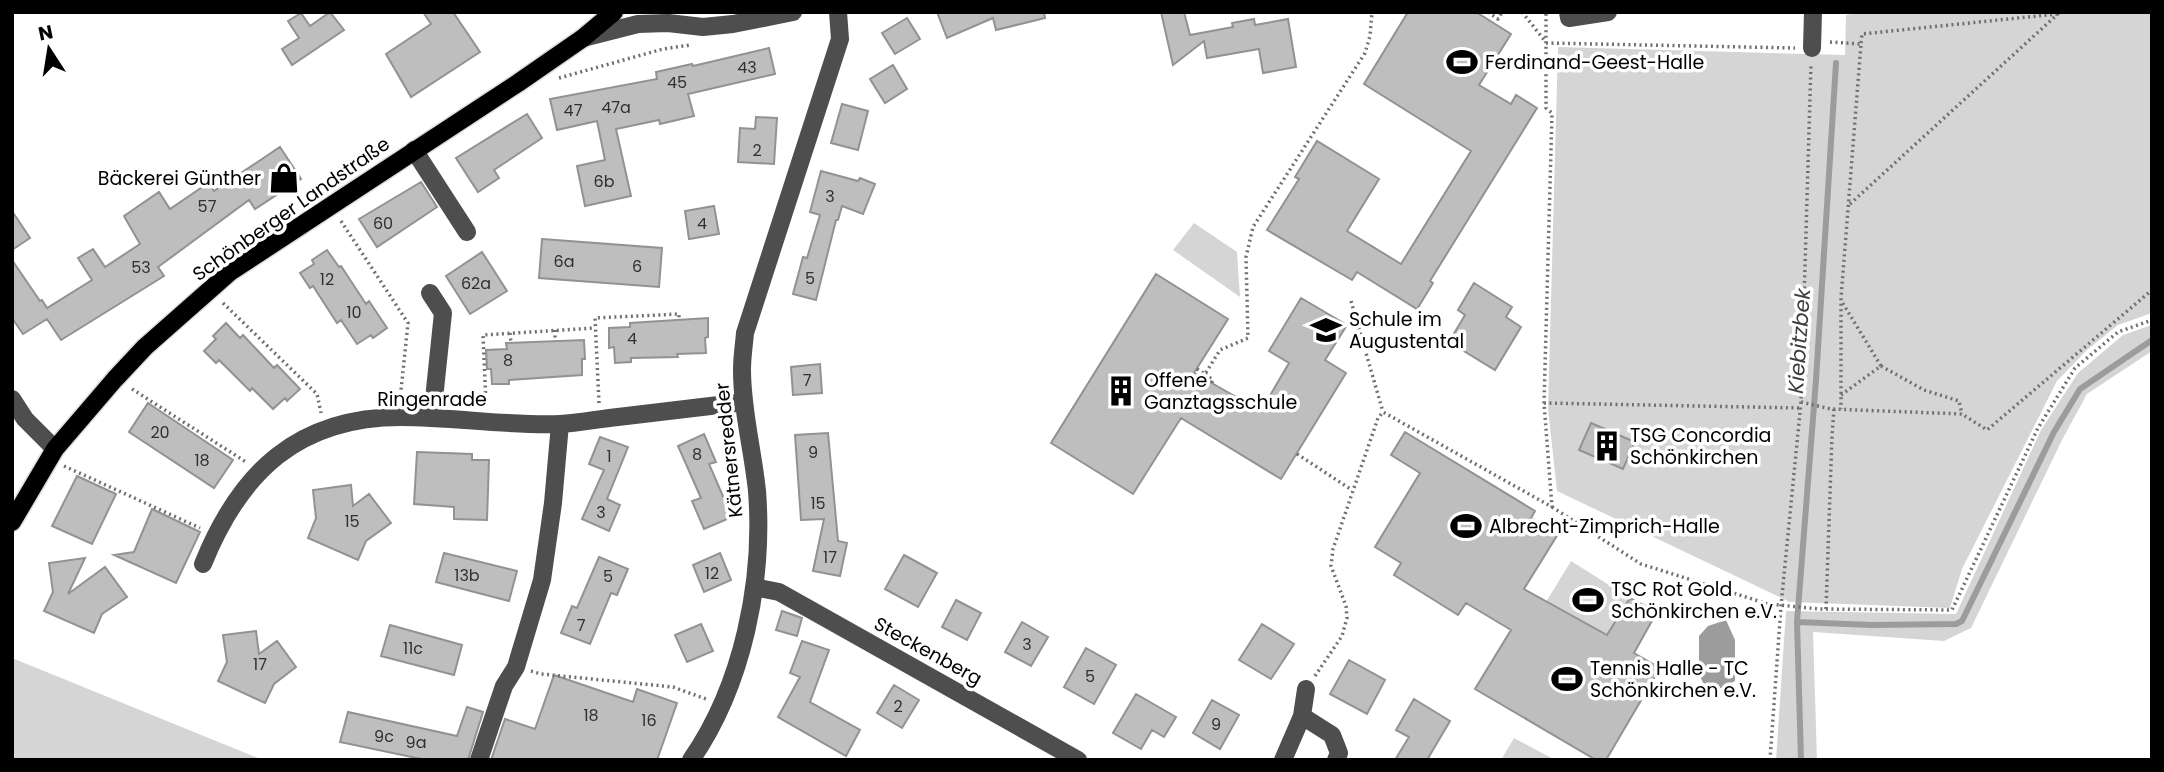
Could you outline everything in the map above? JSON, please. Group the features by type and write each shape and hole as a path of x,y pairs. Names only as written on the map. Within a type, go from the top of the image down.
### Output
{"main road":[{"name":"Schönberger Landstraße","path":"12,522 52,454 115,379 145,347 230,272 583,38 614,12"}],"street":[{"path":"703,12 733,24"},
{"name":"Kätnersredder","path":"691,760 709,734 740,655 754,587 758,524 744,402 742,368 745,333 840,39 838,12"},
{"path":"1568,12 1569,18 1608,12"},
{"path":"1812,44 1813,12"},
{"path":"583,38 638,24 668,23 703,27 733,24 783,13"},
{"path":"414,150 467,232"},
{"path":"430,293 443,313 432,418"},
{"path":"12,399 52,454"},
{"name":"Ringenrade","path":"203,564 215,535 239,496 259,472 295,441 326,428 398,417 560,424 744,402"},
{"path":"479,760 504,686 516,667 541,580 553,503 560,424"},
{"name":"Steckenberg","path":"754,587 779,592 1078,760"},
{"path":"1283,760 1302,716 1306,689"},
{"path":"1302,716 1332,735 1339,753 1336,760"}],"path":[{"path":"1205,374 1220,350 1248,338 1246,257 1253,227 1365,53 1372,12"},
{"path":"1488,12 1498,19 1502,12"},
{"path":"1522,12 1546,43"},
{"path":"1546,12 1546,108 1552,113 1544,403 1552,508"},
{"path":"1841,409 1841,300 1862,34 2062,13"},
{"path":"1850,204 2062,13"},
{"path":"1546,43 1861,44"},
{"path":"549,81 663,49 698,44"},
{"path":"1770,760 1781,606 1801,405 1812,44"},
{"path":"330,205 408,323 398,417"},
{"path":"210,289 317,394 326,428"},
{"path":"1544,403 1807,404 1833,409 1962,414 1987,430 2152,290"},
{"path":"1841,300 1881,366 1924,390 1959,401 1962,414"},
{"path":"1350,301 1383,412 1552,508 1641,564 1768,604 1820,609 1952,610 2038,428 2075,368 2118,332 2152,320"},
{"path":"600,419 595,318 679,314 679,319"},
{"path":"634,316 635,323"},
{"path":"487,420 484,335 596,328"},
{"path":"555,330 555,341"},
{"path":"510,333 511,343"},
{"path":"1841,395 1881,366"},
{"path":"1197,369 1213,380 1212,384"},
{"path":"115,379 259,472"},
{"path":"1826,609 1833,409"},
{"path":"1306,689 1342,636 1347,618 1346,606 1331,566 1333,549 1378,418 1383,412"},
{"path":"52,454 215,535"},
{"path":"1297,454 1352,490"},
{"path":"516,667 541,674 673,687 721,705"}],"shaded area":[{"path":"1866,12 2152,12 2152,313 2118,325 2087,350 2057,381 1962,569 1950,608 1790,602 1557,491 1548,409 1558,47 1845,55 1846,15"},
{"path":"1194,223 1237,252 1240,297 1173,250"},
{"path":"2152,325 2152,351 2087,394 1971,628 1944,641 1813,632 1817,760 1776,760 1786,611 1956,614 2041,430 2078,373 2123,335"},
{"name":"TSC Rot Gold Schönkirchen e.V.","path":"1571,561 1630,598 1607,635 1546,602"},
{"path":"1726,620 1735,640 1735,681 1721,688 1706,689 1699,674 1699,636 1708,626"},
{"path":"12,658 263,760 12,760"},
{"path":"1514,738 1555,760 1501,760"}],"building":[{"path":"330,12 344,30 292,65 282,49 299,38 288,21 301,13 310,26"},
{"path":"423,12 453,12 480,52 411,97 386,54 431,24"},
{"path":"937,12 1044,12 1045,18 996,30 993,18 947,38"},
{"path":"1161,12 1184,12 1190,35 1233,27 1232,23 1254,19 1255,25 1288,19 1296,67 1263,73 1259,49 1207,58 1204,41 1173,65"},
{"path":"1408,12 1476,12 1511,34 1479,85 1511,104 1516,95 1537,108 1430,281 1433,283 1417,309 1357,272 1352,280 1267,230 1299,179 1295,177 1317,141 1379,179 1347,231 1401,264 1471,151 1364,84"},
{"path":"907,18 920,39 895,54 882,33"},
{"path":"769,48 775,74 688,94 694,116 660,124 659,120 616,129 631,196 585,206 577,166 605,160 597,121 557,130 550,99 657,79 656,72"},
{"path":"893,65 907,89 885,103 870,79"},
{"path":"842,104 868,111 858,150 831,143"},
{"path":"527,114 542,138 494,170 499,178 478,192 456,158"},
{"path":"756,117 777,118 774,164 738,162 740,128 755,129"},
{"path":"280,147 301,179 255,209 249,200 158,267 164,276 61,340 47,319 23,334 12,318 12,260 47,308 92,280 78,258 93,249 105,267 140,244 124,216 159,192 170,209 208,183 214,191"},
{"path":"821,171 858,181 860,178 875,184 863,214 842,206 816,300 793,294 803,257 807,258 820,215 810,212"},
{"path":"421,182 437,207 377,247 359,219"},
{"path":"714,206 719,234 689,239 685,211"},
{"path":"12,211 30,238 12,250"},
{"path":"542,239 662,248 659,287 539,278"},
{"path":"327,250 366,304 369,301 387,328 373,338 371,335 357,344 341,320 337,323 313,286 310,288 300,273 314,264 312,260"},
{"path":"482,252 507,291 470,314 446,276"},
{"path":"1156,274 1228,319 1194,373 1261,411 1289,363 1269,351 1301,298 1347,325 1325,360 1346,373 1281,479 1181,418 1133,494 1051,443"},
{"path":"1474,283 1512,307 1506,317 1521,327 1495,370 1449,342 1465,315 1458,310"},
{"path":"708,318 706,353 677,354 678,357 631,358 631,362 615,363 614,347 609,348 609,328 630,327 630,323"},
{"path":"226,323 240,338 243,335 274,368 277,365 300,389 273,409 252,388 250,391 219,360 216,363 204,351 216,339 213,336"},
{"path":"584,340 582,375 509,380 509,384 492,384 491,369 487,369 486,350 507,349 506,343"},
{"path":"820,364 822,393 793,395 791,367"},
{"path":"148,403 233,460 214,488 129,432"},
{"name":"TSG Concordia Schönkirchen","path":"1591,423 1635,442 1623,469 1579,450"},
{"path":"1405,432 1535,511 1531,518 1558,534 1524,589 1607,635 1630,598 1657,612 1634,653 1660,668 1606,760 1596,760 1475,689 1511,630 1466,603 1458,615 1394,575 1401,563 1375,547 1420,473 1391,455"},
{"path":"828,433 838,541 847,543 840,576 813,571 824,519 801,520 795,435"},
{"path":"704,434 716,462 709,464 732,517 704,529 692,501 701,498 678,446"},
{"path":"600,437 628,447 607,499 620,505 609,531 582,519 604,470 589,464"},
{"path":"417,452 472,454 472,460 489,460 487,520 454,519 454,507 414,504"},
{"path":"77,476 116,494 92,544 52,526"},
{"path":"351,485 353,506 369,494 391,523 366,541 358,560 308,538 316,518 313,490"},
{"path":"152,509 200,532 176,583 114,555 134,552"},
{"path":"444,553 517,571 509,601 436,582"},
{"path":"720,553 731,580 704,592 693,565"},
{"path":"904,555 937,573 918,607 885,589"},
{"path":"599,557 628,569 617,595 611,593 590,644 561,633 572,606 577,608"},
{"path":"85,558 68,594 105,567 127,597 102,614 94,633 44,611 53,592 49,563"},
{"path":"956,600 981,613 967,640 942,627"},
{"path":"782,611 802,618 797,636 776,630"},
{"path":"1022,622 1048,637 1031,666 1005,652"},
{"path":"701,624 713,651 687,662 675,635"},
{"path":"1262,624 1294,644 1271,679 1239,660"},
{"path":"390,625 462,645 454,675 381,656"},
{"path":"256,631 259,654 277,641 296,667 274,684 265,703 218,681 227,662 223,635"},
{"path":"802,641 829,650 810,702 860,730 846,756 778,717 800,677 790,673"},
{"path":"1086,648 1116,665 1094,704 1064,687"},
{"path":"1349,660 1385,680 1367,714 1330,694"},
{"path":"554,675 633,702 637,689 677,703 657,760 491,760 505,719 535,729"},
{"path":"894,685 919,700 902,728 877,713"},
{"path":"1136,694 1176,717 1164,737 1152,730 1141,749 1113,733"},
{"path":"1414,699 1450,721 1427,760 1395,760 1409,737 1396,730"},
{"path":"1212,700 1239,715 1220,749 1193,733"},
{"path":"467,707 483,712 468,760 426,760 340,742 348,712 457,736"}],"waterway":[{"name":"Kiebitzbek","path":"1801,760 1797,622 1816,380 1836,63"},
{"name":"Kiebitzbek","path":"1797,622 1872,625 1956,624 1962,621 2054,432 2080,389 2152,340"}],"place":[{"name":"Ferdinand-Geest-Halle","path":"1462,62"},
{"name":"Bäckerei Günther","path":"284,178"},
{"name":"Schule im Augustental","path":"1326,330"},
{"name":"Offene Ganztagsschule","path":"1121,391"},
{"name":"TSG Concordia Schönkirchen","path":"1607,446"},
{"name":"Albrecht-Zimprich-Halle","path":"1466,526"},
{"name":"TSC Rot Gold Schönkirchen e.V.","path":"1588,600"},
{"name":"Tennis Halle - TC Schönkirchen e.V.","path":"1567,679"}]}
